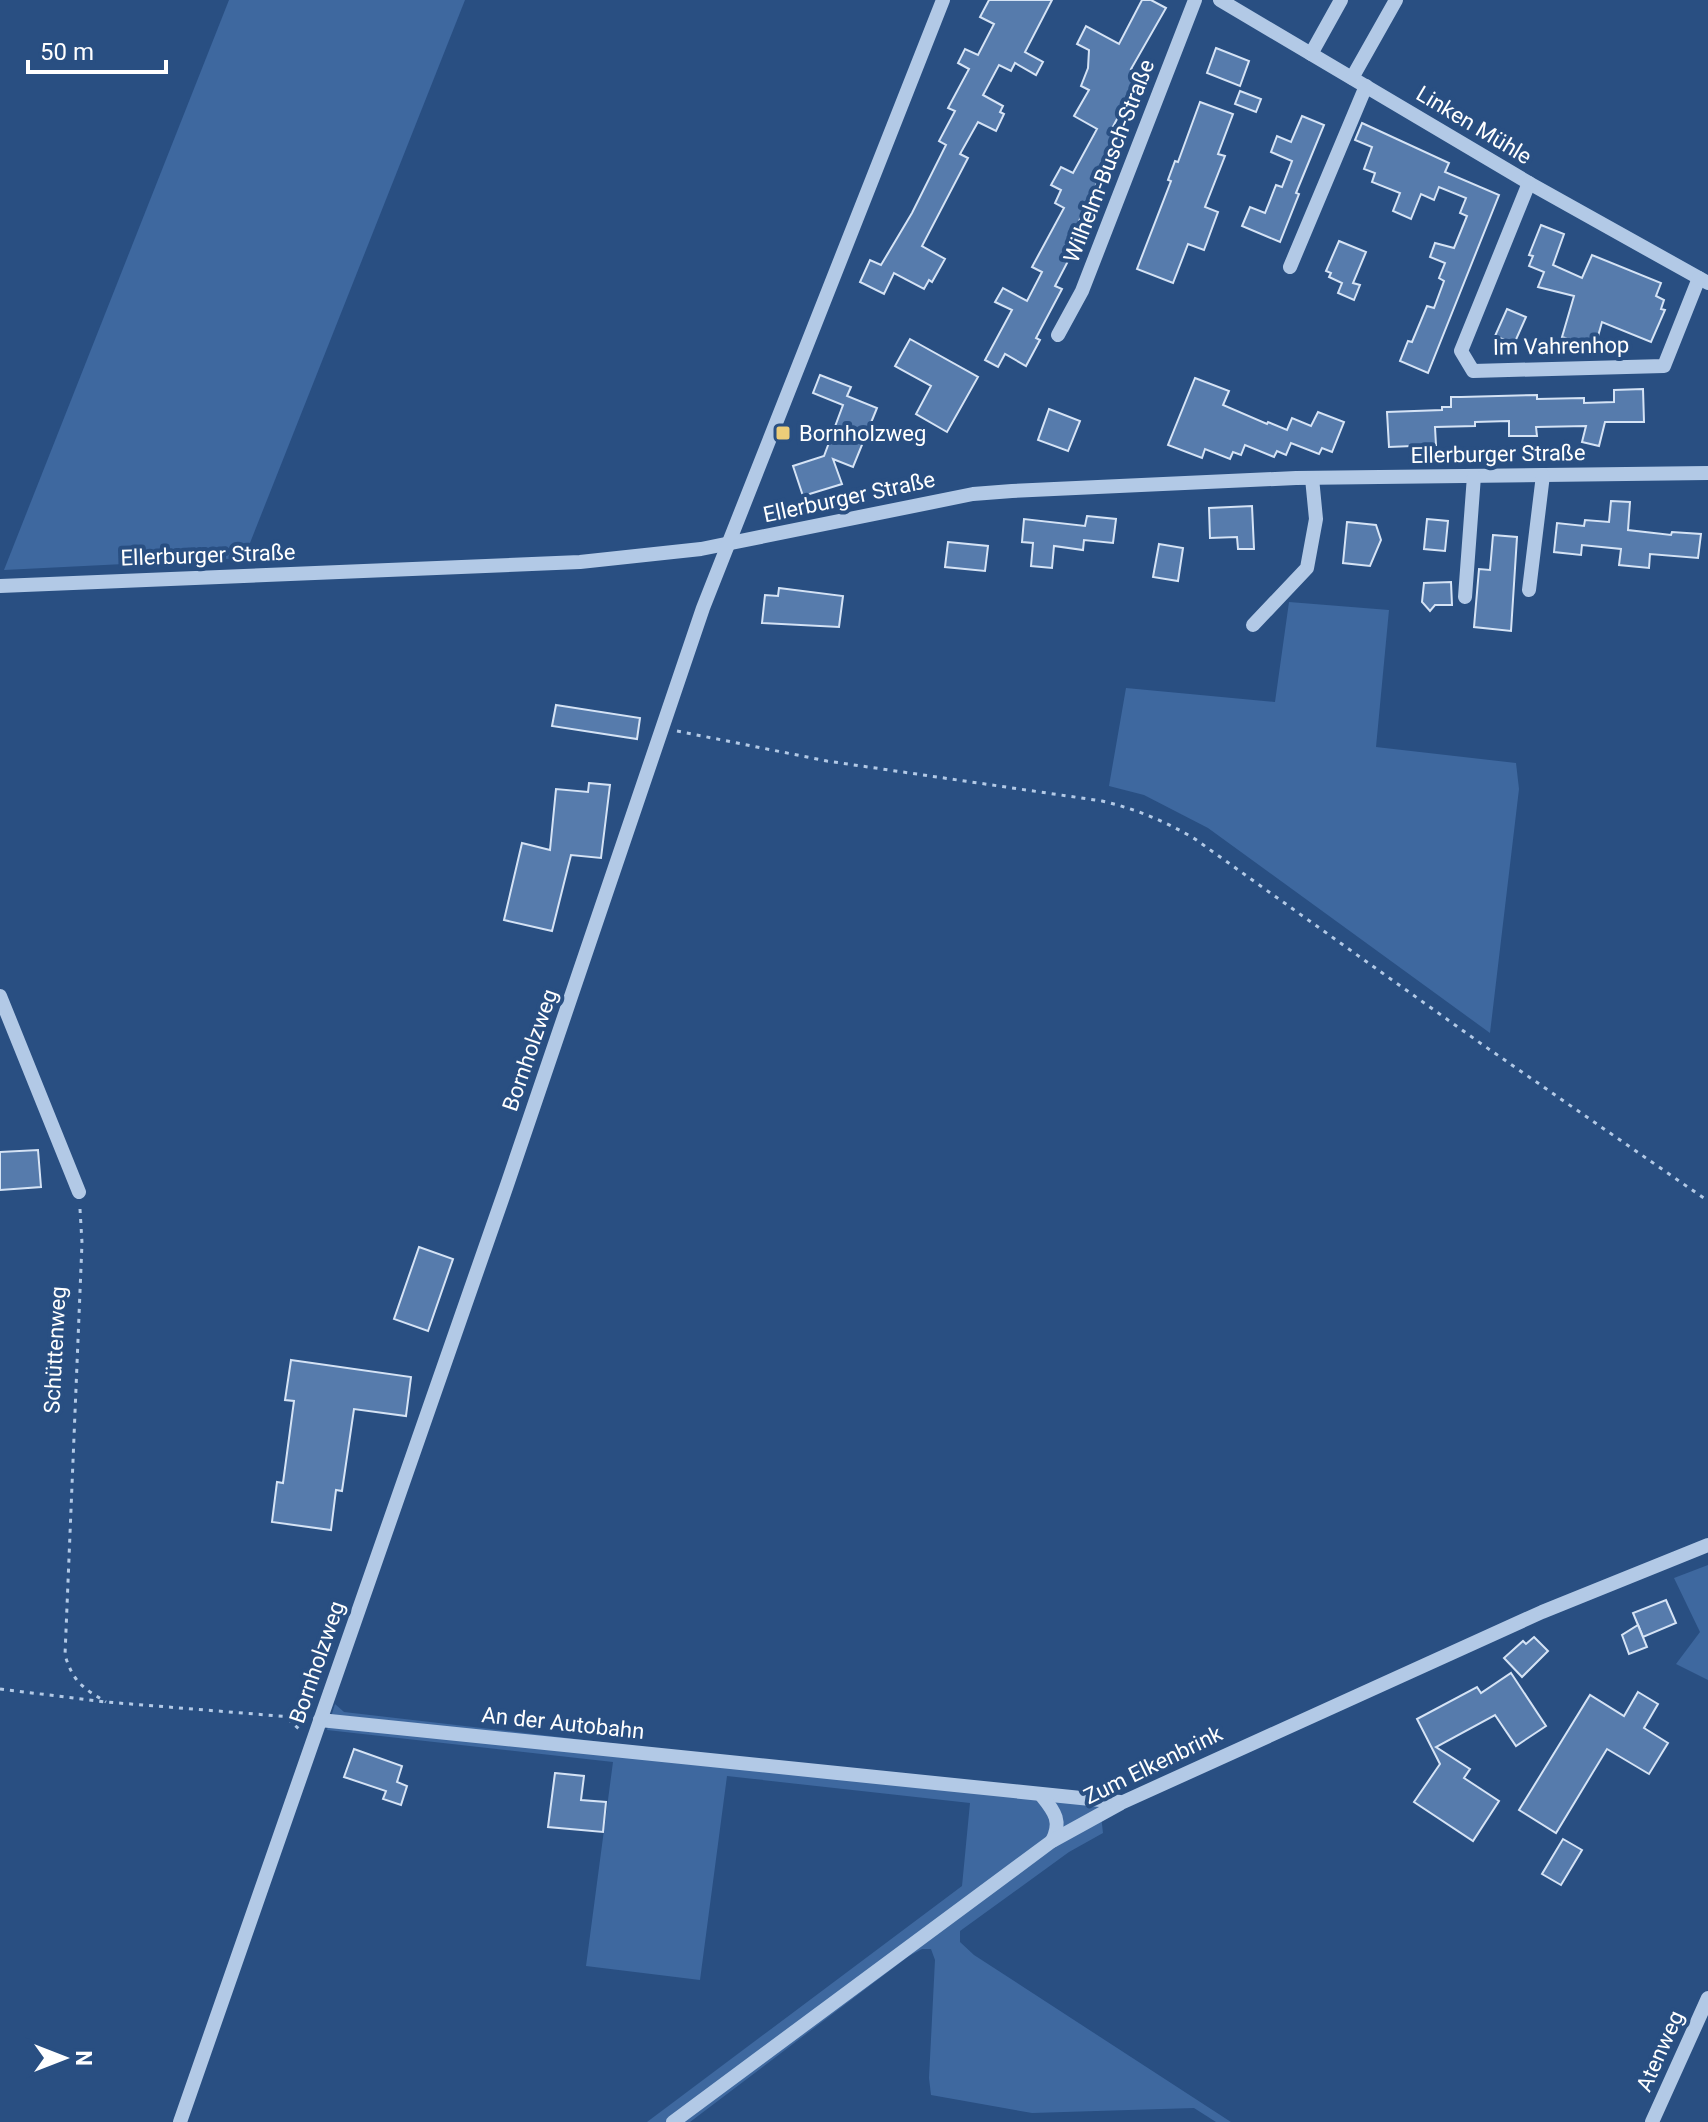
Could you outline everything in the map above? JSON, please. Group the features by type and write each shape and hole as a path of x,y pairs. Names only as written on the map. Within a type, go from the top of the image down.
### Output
{"street":[{"name":"Bornholzweg","path":"180,2122 727,543 943,0"},
{"name":"Wilhelm-Busch-Straße","path":"1058,335 1082,291 1195,0"},
{"name":"Linken Mühle","path":"1220,0 1239,5 1311,54 1529,183 1704,280"},
{"path":"1311,54 1341,0"},
{"path":"1352,78 1396,0"},
{"path":"1290,267 1366,86"},
{"name":"Im Vahrenhop","path":"1529,183 1461,351 1473,371 1664,366 1704,280"},
{"name":"Ellerburger Straße","path":"0,586 580,562 727,543 973,494 1312,478 1708,473"},
{"path":"1529,590 1543,475"},
{"path":"1465,597 1474,476"},
{"path":"1253,625 1307,568 1316,519 1312,478"},
{"path":"0,996 79,1192"},
{"name":"Zum Elkenbrink","path":"673,2122 1052,1841 1121,1803 1542,1612 1708,1545"},
{"name":"An der Autobahn","path":"320,1720 1121,1803"},
{"path":"1042,1796 1058,1822 1052,1841"},
{"name":"Atenweg","path":"1652,2122 1708,1998"}],"path":[{"path":"662,728 827,761 1102,801 1130,807 1172,825 1708,1201"},
{"name":"Schüttenweg","path":"79,1192 82,1243 65,1655 80,1686 106,1702"},
{"path":"0,1689 106,1702 320,1720"}],"shaded area":[{"path":"229,0 465,0 244,558 4,570"},
{"path":"1289,602 1389,610 1376,747 1516,763 1519,789 1490,1033 1208,828 1144,795 1109,786 1126,688 1275,702"},
{"path":"1708,1565 1708,1680 1676,1664 1700,1632 1674,1578"},
{"path":"335,1704 344,1712 1082,1798 1099,1797 1103,1833 1069,1852 960,1931 960,1942 974,1955 1231,2122 1216,2122 1194,2108 1032,2113 931,2095 929,2078 935,1960 931,1949 922,1949 690,2122 647,2122 962,1886 970,1803 727,1776 700,1980 586,1966 613,1762 327,1730"}],"building":[{"path":"989,0 1052,0 1025,52 1043,62 1036,75 1015,63 1011,71 999,65 983,95 1003,106 1000,112 1004,114 996,131 978,122 960,154 968,158 922,246 945,259 932,282 929,280 924,289 894,273 884,294 860,282 870,260 881,265 912,213 946,145 939,141 955,111 948,108 969,69 958,63 965,49 978,55 994,24 980,17"},
{"path":"1142,0 1151,0 1166,8 1131,69 1141,74 1109,134 1118,139 1079,221 1085,224 1055,286 1062,289 1036,338 1040,340 1026,366 1005,354 998,367 985,360 1012,310 995,302 1003,288 1027,301 1042,272 1032,267 1064,208 1055,203 1061,190 1051,185 1061,167 1073,173 1097,129 1074,116 1089,90 1081,86 1088,68 1089,50 1077,44 1086,26 1119,44"},
{"path":"1216,48 1249,61 1240,86 1207,73"},
{"path":"1240,91 1261,99 1256,112 1235,104"},
{"path":"1200,102 1233,114 1218,154 1225,156 1205,207 1218,212 1204,250 1188,244 1173,283 1137,269 1171,181 1168,180 1175,161 1178,162"},
{"path":"1302,116 1324,125 1280,242 1242,226 1250,207 1265,213 1276,185 1282,187 1292,161 1271,152 1277,136 1291,142"},
{"path":"1362,123 1449,163 1445,172 1499,195 1428,373 1400,361 1427,306 1434,308 1444,281 1439,278 1445,263 1430,257 1435,243 1454,248 1467,216 1460,213 1466,198 1439,187 1434,200 1421,194 1411,219 1393,211 1400,193 1372,182 1375,173 1364,169 1372,147 1355,140"},
{"path":"1541,225 1564,234 1553,265 1582,278 1592,255 1661,283 1656,296 1664,300 1661,309 1665,310 1651,342 1602,322 1595,347 1562,337 1574,296 1538,287 1544,272 1529,266 1533,256 1529,255"},
{"path":"1339,241 1366,252 1353,283 1360,285 1354,300 1338,293 1342,283 1329,277 1331,273 1326,271"},
{"path":"1507,309 1526,317 1514,344 1495,336"},
{"path":"910,339 978,377 947,432 916,414 931,386 895,366"},
{"path":"820,375 851,387 847,396 877,408 853,467 833,459 842,484 803,496 793,466 824,456 843,405 813,393"},
{"path":"1195,378 1229,391 1223,405 1287,430 1292,418 1311,426 1318,412 1344,422 1332,452 1322,448 1319,454 1291,443 1286,455 1277,451 1274,457 1245,445 1241,455 1233,452 1230,459 1205,449 1202,458 1168,445"},
{"path":"1643,389 1644,422 1605,422 1599,446 1582,442 1586,426 1536,427 1537,436 1509,436 1509,421 1435,427 1436,445 1389,447 1387,412 1442,410 1442,407 1451,407 1451,397 1537,395 1537,399 1584,398 1584,403 1614,402 1614,390"},
{"path":"1049,409 1080,421 1068,451 1038,440"},
{"path":"1611,501 1630,502 1628,530 1671,535 1672,532 1701,534 1698,558 1650,554 1649,568 1619,565 1621,549 1582,545 1581,555 1554,552 1557,523 1584,526 1585,520 1609,522"},
{"path":"1252,506 1254,549 1238,549 1237,537 1210,538 1209,508"},
{"path":"1087,516 1116,519 1113,543 1084,540 1083,550 1054,546 1052,568 1031,566 1033,543 1022,542 1024,519 1085,526"},
{"path":"1427,519 1448,521 1445,551 1424,549"},
{"path":"1347,522 1376,525 1381,540 1370,566 1343,563"},
{"path":"1493,535 1517,537 1511,631 1474,627 1479,569 1490,570"},
{"path":"948,542 988,546 985,571 945,567"},
{"path":"1159,544 1183,548 1178,581 1153,577"},
{"path":"1451,582 1452,605 1435,605 1430,611 1422,602 1424,583"},
{"path":"779,588 843,596 839,627 762,623 765,595 778,596"},
{"path":"556,705 640,718 637,739 552,726"},
{"path":"589,783 610,785 601,858 571,855 552,931 504,920 522,843 550,850 556,789 588,792"},
{"path":"38,1150 41,1187 0,1190 0,1152"},
{"path":"419,1247 453,1259 428,1331 394,1319"},
{"path":"291,1360 411,1377 406,1416 354,1409 342,1491 336,1490 331,1530 272,1522 277,1482 283,1483 294,1401 285,1400"},
{"path":"1666,1600 1676,1623 1643,1637 1633,1613"},
{"path":"1638,1625 1647,1647 1629,1654 1622,1635"},
{"path":"1534,1637 1548,1651 1522,1677 1504,1658 1523,1641 1526,1644"},
{"path":"1511,1673 1546,1726 1516,1746 1495,1715 1436,1747 1470,1769 1464,1778 1499,1801 1473,1841 1414,1802 1440,1764 1417,1719 1477,1687 1481,1693"},
{"path":"1638,1692 1658,1704 1644,1728 1668,1743 1649,1774 1607,1749 1556,1833 1519,1810 1590,1695 1624,1716"},
{"path":"354,1749 402,1766 397,1782 407,1786 401,1805 383,1799 386,1791 344,1777"},
{"path":"555,1773 584,1776 581,1800 606,1802 603,1832 548,1827"},
{"path":"1563,1839 1582,1850 1561,1885 1542,1874"}],"place":[{"name":"Bornholzweg","path":"783,433"}]}
